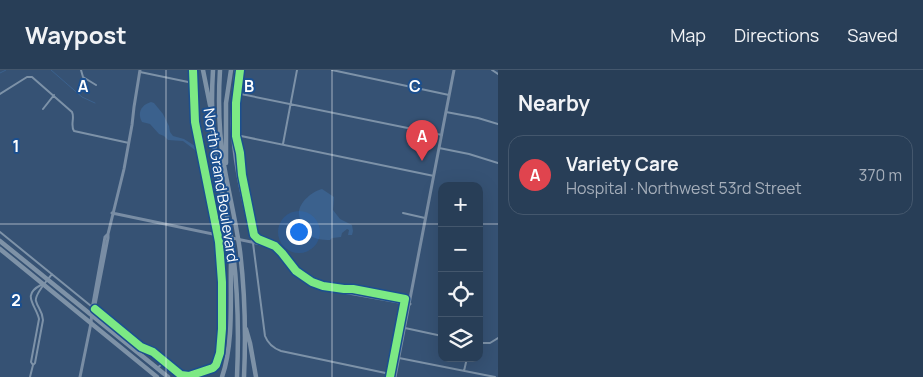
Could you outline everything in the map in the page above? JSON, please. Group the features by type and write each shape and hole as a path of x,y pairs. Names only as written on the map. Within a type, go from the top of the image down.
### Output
{"highway":[{"path":"202,70 212,118 217,166 232,244 238,304 237,377"},
{"path":"212,118 213,70"},
{"path":"220,70 220,128 240,252 243,288 245,323 244,377"},
{"path":"227,179 226,102 231,70"},
{"path":"0,240 168,377"},
{"path":"222,377 230,334 232,244"},
{"path":"0,249 157,377"},
{"path":"245,323 256,377"},
{"path":"143,366 153,369 157,368"}],"street":[{"path":"81,70 83,77 96,85"},
{"name":"North Grand Boulevard","path":"165,362 179,374 185,376 213,368 216,365 222,342 222,282 218,234 198,137 194,107 193,70"},
{"name":"North Grand Boulevard","path":"236,70 232,125 240,184 253,242 268,342 274,348 281,350 395,376"},
{"path":"283,144 297,70"},
{"path":"332,70 450,95"},
{"path":"395,376 454,70"},
{"path":"494,70 498,74"},
{"path":"80,377 112,213 121,183 129,143 140,71 193,83"},
{"path":"0,94 29,76 34,78 72,112 74,116 72,128 74,131 129,143"},
{"path":"241,94 442,135"},
{"path":"43,109 54,96"},
{"path":"446,112 498,124"},
{"path":"241,136 434,176"},
{"path":"439,148 469,154 498,163"},
{"path":"112,213 266,245 274,248 297,275 315,286 410,304"},
{"path":"403,213 426,218"},
{"path":"0,232 141,347 153,352 165,362 157,368"},
{"path":"30,377 33,364 35,363 43,318 36,301 36,296 52,274"},
{"path":"33,364 31,362 39,317 31,302 32,294 38,285 43,284"},
{"path":"33,306 38,304"},
{"path":"39,317 43,318"},
{"path":"405,328 438,335"},
{"path":"483,343 490,343 498,337"},
{"path":"398,358 495,377"},
{"path":"464,371 466,362"}],"water":[{"path":"151,102 163,114 173,136 184,139 195,146 195,150 183,141 168,140 150,124 142,122 141,110"},
{"path":"322,189 334,197 333,210 340,219 352,225 352,235 348,235 349,230 347,229 342,233 341,237 327,240 315,238 305,232 299,216 301,205 307,198"}],"waterway":[{"path":"0,73 6,70"},
{"path":"51,70 82,97 95,103"},
{"path":"252,212 259,235"}],"cycle path":[{"path":"95,309 141,347 153,352 181,375 189,376 213,368 216,365 220,353 222,329 222,282 219,242 195,122 193,70"},
{"path":"240,70 236,103 236,136 254,235 258,239 275,246 296,271 312,282 323,286 353,289 405,299 390,377"}],"place":[{"name":"Variety Care","path":"422,161"}]}
